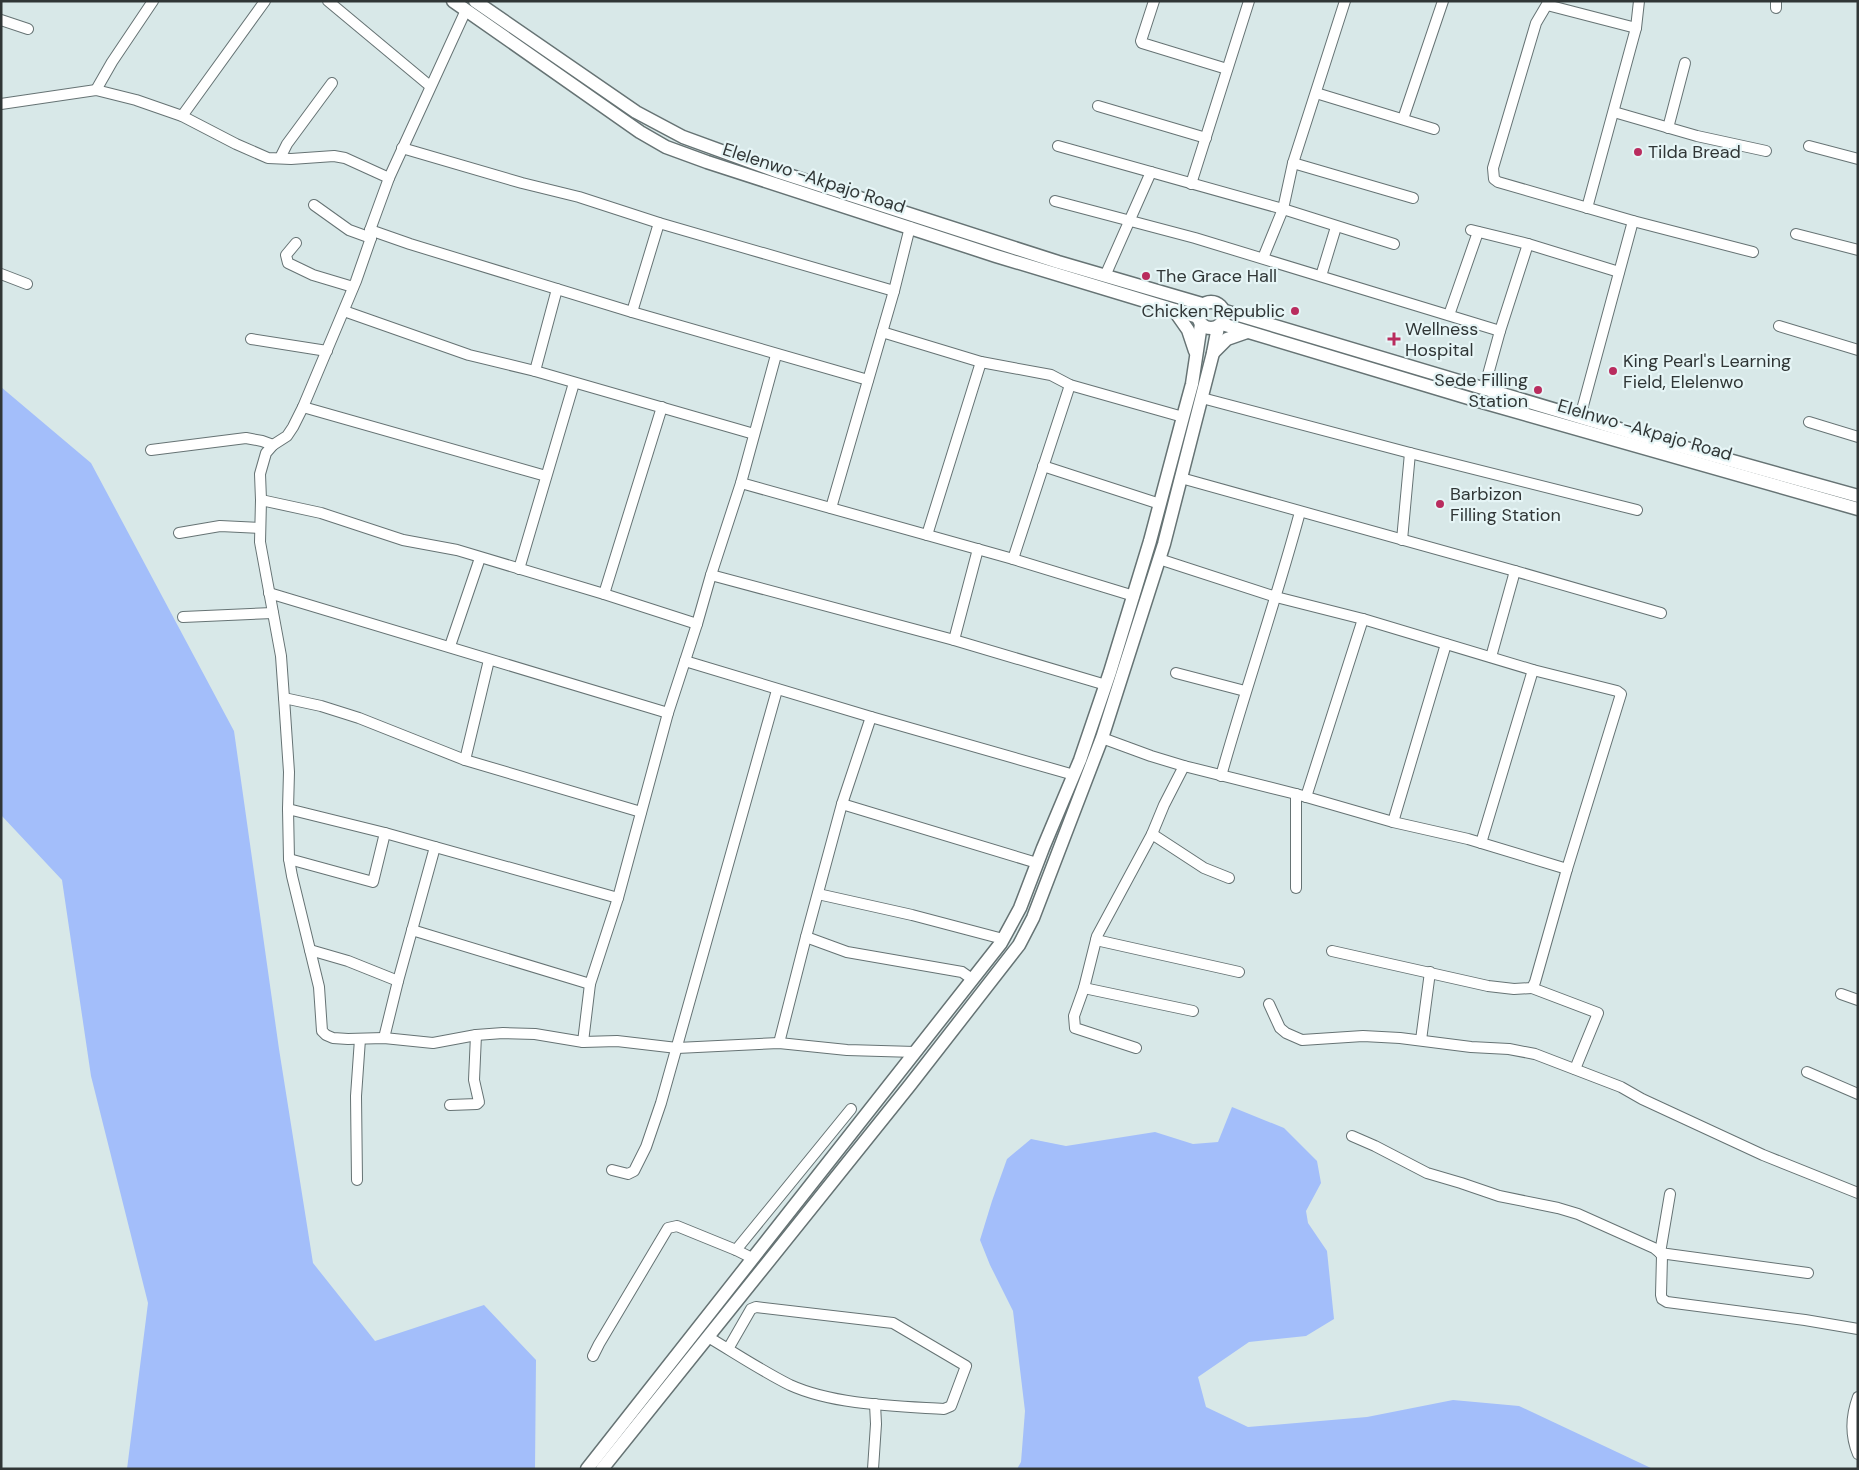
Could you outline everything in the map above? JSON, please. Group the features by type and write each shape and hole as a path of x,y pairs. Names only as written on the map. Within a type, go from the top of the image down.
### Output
{"main road":[{"name":"Elelenwo -Akpajo Road","path":"453,1 471,6 636,112 683,137 779,172 1105,276 1202,304"},
{"name":"Elelenwo -Akpajo Road","path":"471,6 640,132 666,146 735,172 996,256 1174,310 1200,321"},
{"path":"587,1469 658,1388 708,1337 910,1085 1019,945 1033,918 1102,738 1159,559 1214,354 1221,321 1220,304 1211,301 1202,304 1198,312 1200,321 1192,384 1134,596 1106,685 1074,774 1020,908 1003,939 972,980 752,1258 658,1388 602,1469"},
{"path":"1174,310 1188,330 1196,356"},
{"path":"1200,321 1209,328 1221,321 1484,389 1858,496"},
{"name":"Elelnwo -Akpajo Road","path":"1221,321 1247,332 1484,403 1858,508"},
{"path":"1214,354 1227,339 1247,332"}],"street":[{"path":"96,90 112,62 153,1"},
{"path":"182,116 264,1"},
{"path":"328,1 341,5 430,86"},
{"path":"1154,1 1141,41 1142,43 1228,69"},
{"path":"1191,184 1249,1"},
{"path":"1263,258 1283,210 1292,163 1345,1"},
{"path":"1403,119 1443,1"},
{"path":"1587,208 1636,28 1639,1"},
{"path":"1636,28 1548,3 1536,22 1494,168 1494,179 1498,182 1633,221 1753,252"},
{"path":"471,6 430,86 389,178 344,311 303,407 293,428 286,436 272,445 266,453 260,474 260,542 281,656 289,772 289,859 319,987 322,1031 333,1038 384,1038 434,1042 476,1035 535,1034 583,1042 617,1041 677,1048 779,1043 847,1050 915,1052"},
{"path":"1,20 28,29"},
{"path":"1668,128 1686,63"},
{"path":"280,158 286,144 332,83"},
{"path":"1,104 96,90 136,100 182,116 268,158 334,156 345,158 389,178"},
{"path":"1316,93 1434,129"},
{"path":"1098,106 1206,138"},
{"path":"1614,112 1668,128 1766,151"},
{"path":"1058,146 1283,210 1394,244"},
{"path":"1809,146 1858,159"},
{"path":"402,148 522,183 579,197 660,223 894,290"},
{"path":"1292,163 1413,198"},
{"path":"1105,276 1151,172"},
{"path":"1055,201 1263,258 1500,331"},
{"path":"314,205 349,230 371,234 776,355 868,380"},
{"path":"1580,417 1633,221"},
{"path":"632,312 660,223"},
{"path":"831,508 894,290 910,227"},
{"path":"1321,276 1336,227"},
{"path":"1449,315 1474,231 1528,244 1619,272"},
{"path":"1796,234 1858,250"},
{"path":"296,242 286,255 288,263 313,275 353,287"},
{"path":"1484,389 1500,331 1528,244"},
{"path":"1,274 27,284"},
{"path":"535,371 557,290"},
{"path":"344,311 469,355 535,371 754,434"},
{"path":"1779,326 1858,350"},
{"path":"882,332 981,362 1051,376 1070,385 1183,417"},
{"path":"251,339 327,351"},
{"path":"583,1042 590,984 618,898 668,713 697,624 710,574 741,483 776,355"},
{"path":"927,535 981,362"},
{"path":"519,569 574,383"},
{"path":"1013,558 1070,385"},
{"path":"1202,398 1637,510"},
{"path":"303,407 546,476"},
{"path":"604,594 662,407"},
{"path":"1809,422 1858,437"},
{"path":"151,450 246,438 272,445"},
{"path":"1402,540 1410,453"},
{"path":"1043,466 1160,504"},
{"path":"1181,478 1515,570 1661,613"},
{"path":"741,483 1013,558 1134,596"},
{"path":"261,500 321,513 403,540 457,550 697,624"},
{"path":"1221,776 1300,512"},
{"path":"180,533 220,526 259,528"},
{"path":"954,640 978,549"},
{"path":"450,646 480,558"},
{"path":"1159,559 1276,597 1363,618 1533,670 1618,691 1621,694 1567,869 1536,982 1532,988"},
{"path":"1491,656 1515,570"},
{"path":"710,574 954,640 1106,685"},
{"path":"269,593 668,713"},
{"path":"183,617 273,613"},
{"path":"1296,888 1301,795 1363,618"},
{"path":"1393,822 1446,644"},
{"path":"465,760 489,660"},
{"path":"685,661 776,690 1074,774"},
{"path":"1481,843 1533,670"},
{"path":"1176,673 1245,691"},
{"path":"612,1170 628,1174 634,1171 646,1147 677,1048 776,690"},
{"path":"284,698 321,706 359,718 465,760 641,812"},
{"path":"779,1043 842,804 871,717"},
{"path":"1102,738 1184,766 1301,795 1393,822 1481,843 1567,869"},
{"path":"1136,1048 1075,1028 1074,1016 1084,988 1097,936 1152,834 1184,766"},
{"path":"842,804 1037,863"},
{"path":"288,809 385,833 618,898"},
{"path":"289,859 372,882 385,833"},
{"path":"1152,834 1204,868 1229,878"},
{"path":"384,1038 435,848"},
{"path":"818,894 912,915 1003,939"},
{"path":"412,930 590,984"},
{"path":"806,937 847,952 962,972 972,980"},
{"path":"1096,940 1238,972"},
{"path":"310,950 348,961 398,981"},
{"path":"1332,951 1488,986 1514,989 1532,988 1598,1014 1575,1069"},
{"path":"1421,1040 1430,972"},
{"path":"1084,988 1193,1011"},
{"path":"1841,994 1858,1000"},
{"path":"1269,1004 1280,1028 1286,1034 1302,1040 1363,1036 1509,1049 1535,1054 1621,1087 1642,1099 1763,1155 1858,1193"},
{"path":"450,1105 477,1104 478,1102 474,1080 476,1035"},
{"path":"357,1180 356,1096 360,1039"},
{"path":"1807,1072 1858,1094"},
{"path":"736,1250 851,1109"},
{"path":"1352,1136 1427,1173 1499,1196 1578,1214 1660,1253 1808,1272"},
{"path":"1670,1194 1660,1253 1661,1295 1667,1302 1858,1329"},
{"path":"593,1356 598,1344 668,1228 677,1226 752,1258"},
{"path":"708,1337 728,1349 792,1385 826,1396 875,1404 944,1410 951,1406 966,1366 893,1324 756,1307 751,1309 728,1349"},
{"path":"1858,1397 1852,1422 1854,1443 1858,1454"},
{"path":"873,1469 876,1424 875,1404"}],"water":[{"path":"1,387 91,463 234,731 279,1049 313,1263 375,1341 484,1305 536,1360 535,1469 127,1469 148,1303 91,1076 62,880 1,815"},
{"path":"1232,1107 1284,1128 1317,1161 1321,1183 1306,1211 1308,1223 1327,1251 1334,1319 1306,1336 1249,1342 1198,1377 1206,1407 1248,1427 1367,1417 1453,1400 1519,1406 1653,1469 1017,1469 1021,1462 1025,1411 1013,1311 980,1240 1007,1159 1031,1139 1066,1146 1155,1132 1193,1144 1218,1142"}],"place":[{"name":"Tilda Bread","path":"1638,152"},
{"name":"The Grace Hall","path":"1146,276"},
{"name":"Chicken Republic","path":"1295,311"},
{"name":"Wellness Hospital","path":"1394,339"},
{"name":"King Pearl's Learning Field, Elelenwo","path":"1613,371"},
{"name":"Sede Filling Station","path":"1538,390"},
{"name":"Barbizon Filling Station","path":"1440,504"}]}
